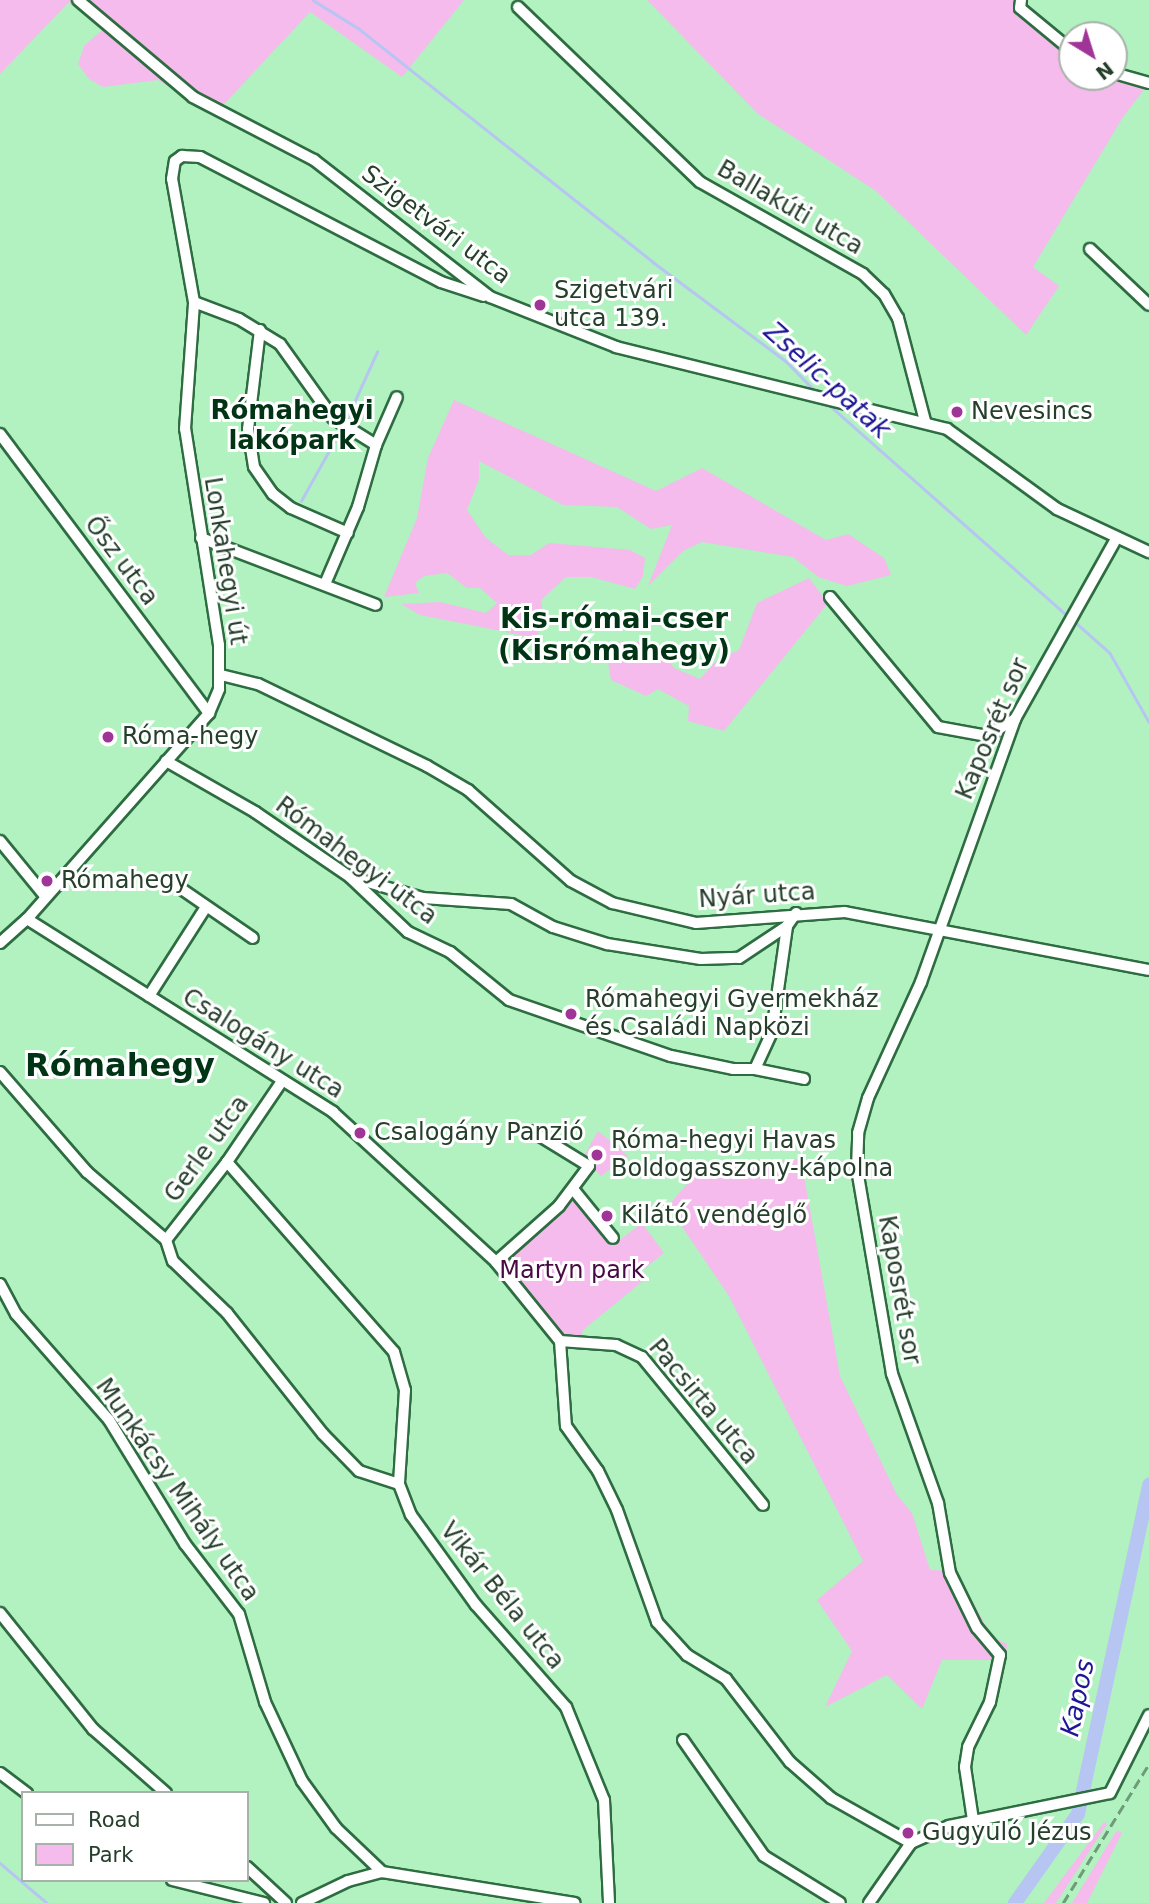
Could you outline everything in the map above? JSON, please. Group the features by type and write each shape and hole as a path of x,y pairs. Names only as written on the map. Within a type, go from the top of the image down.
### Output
{"street":[{"name":"Szigetvári utca","path":"78,0 193,97 314,160 490,298 616,347 840,404 925,421 965,440 1056,509 1149,552"},
{"path":"1021,0 1020,8 1058,39"},
{"name":"Ballakúti utca","path":"518,7 700,182 863,274 884,293 898,318 925,421"},
{"path":"1128,77 1149,83"},
{"name":"Lonkahegyi út","path":"0,943 27,919 209,713 221,675 185,429 194,302 172,179 175,161 190,156 441,282 490,298"},
{"path":"1090,249 1149,305"},
{"path":"194,302 260,330 291,357 333,418 376,445"},
{"path":"260,330 248,429 254,467 273,494 291,509 348,533"},
{"path":"324,584 348,533 376,445 397,397"},
{"name":"Ősz utca","path":"0,434 209,713"},
{"path":"201,538 376,605"},
{"name":"Kaposrét sor","path":"973,1820 965,1767 968,1747 985,1717 1000,1655 977,1628 950,1573 938,1503 892,1374 857,1169 858,1133 868,1098 921,982 937,928 1015,719 1116,539"},
{"path":"830,597 938,727 987,736 1015,719"},
{"name":"Nyár utca","path":"221,675 258,684 448,778 468,790 571,881 612,903 696,923 845,912 1149,970"},
{"name":"Rómahegyi utca","path":"166,761 255,812 350,877 408,932 450,952 509,1000 671,1056 733,1069 755,1069 804,1079"},
{"path":"0,841 45,896"},
{"path":"0,864 11,856"},
{"path":"350,877 423,898 511,904 553,927 607,944 701,960 739,958 787,926 796,914"},
{"path":"167,879 253,938"},
{"path":"149,996 206,908"},
{"name":"Csalogány utca","path":"27,919 332,1112 496,1262 560,1341"},
{"path":"755,1069 772,1032 787,926"},
{"path":"0,1072 87,1172 166,1240 173,1261 227,1313 323,1434 359,1471 399,1485"},
{"name":"Gerle utca","path":"166,1240 227,1162 282,1081"},
{"path":"496,1262 573,1189 589,1166 532,1131"},
{"name":"Vikár Béla utca","path":"227,1162 394,1352 405,1390 399,1485 411,1514 476,1605 566,1707 604,1800 609,1903"},
{"path":"573,1189 613,1238"},
{"name":"Munkácsy Mihály utca","path":"0,1284 16,1314 109,1420 185,1544 239,1614 265,1702 302,1781 336,1828 382,1872"},
{"path":"560,1341 566,1426 598,1471 617,1510 657,1622 687,1655 726,1679 790,1762 831,1798 911,1843"},
{"name":"Pacsirta utca","path":"560,1341 617,1345 642,1357 763,1505"},
{"path":"0,1613 93,1729 164,1791"},
{"path":"869,1903 911,1843 973,1820 1097,1797 1113,1789 1149,1715"},
{"path":"683,1740 764,1856 840,1903"},
{"path":"0,1773 24,1791"},
{"path":"248,1868 286,1903"},
{"path":"302,1903 348,1881 382,1872 575,1903"},
{"path":"180,1882 264,1903"}],"green space":[{"path":"0,0 464,0 402,77 310,12 214,115 158,80 103,87 89,79 78,64 84,46 102,30 69,2 0,74"},
{"path":"647,0 1016,0 1014,11 1058,47 1058,91 1128,91 1128,82 1146,87 1123,117 1033,267 1059,286 1026,335 876,191 758,114"},
{"path":"454,400 656,491 702,468 826,540 848,534 884,558 891,575 847,586 818,577 793,557 702,542 683,551 648,586 672,525 651,529 617,507 563,505 479,461 479,479 467,510 485,537 508,555 531,555 549,543 630,550 645,558 643,576 635,589 591,577 566,577 541,600 543,614 526,614 524,621 540,628 536,638 420,615 401,604 440,602 486,613 497,603 480,588 467,588 447,573 424,576 415,583 419,593 384,597 417,518 428,458"},
{"path":"809,578 828,603 724,731 688,721 689,706 658,689 646,696 611,680 607,656 621,641 657,643 674,668 700,679 717,660 739,650 757,603"},
{"path":"598,1131 628,1156 601,1176 583,1158"},
{"path":"801,1159 840,1376 897,1495 912,1513 930,1570 956,1571 992,1637 1007,1644 1006,1660 942,1660 922,1709 887,1675 825,1707 852,1651 817,1600 863,1561 729,1296 668,1206 700,1169"},
{"name":"Martyn park","path":"574,1194 613,1245 642,1223 664,1253 639,1273 644,1280 583,1330 580,1341 562,1337 506,1266 506,1258"},
{"path":"1104,1822 1107,1824 1056,1903 1044,1903"},
{"path":"1117,1830 1122,1833 1087,1903 1072,1903"}],"waterway":[{"name":"Zselic-patak","path":"313,0 358,28 653,262 786,361 818,394"},
{"path":"346,420 377,352"},
{"name":"Zselic-patak","path":"827,403 1069,617"},
{"path":"301,501 340,431"},
{"name":"Zselic-patak","path":"1074,621 1110,653 1149,722"},
{"name":"Kapos","path":"1015,1903 1078,1814 1149,1485"},
{"path":"0,1863 21,1881"},
{"path":"22,1882 47,1903"}],"railway":[{"path":"1063,1903 1149,1764"}],"place":[{"name":"Szigetvári utca 139.","path":"540,305"},
{"name":"Nevesincs","path":"957,412"},
{"name":"Róma-hegy","path":"108,737"},
{"name":"Rómahegy","path":"47,881"},
{"name":"Rómahegyi Gyermekház és Családi Napközi","path":"571,1014"},
{"name":"Csalogány Panzió","path":"360,1133"},
{"name":"Róma-hegyi Havas Boldogasszony-kápolna","path":"597,1155"},
{"name":"Kilátó vendéglő","path":"607,1216"},
{"name":"Gugyuló Jézus","path":"908,1833"}],"district":[{"name":"Rómahegyi lakópark","path":"292,426"},
{"name":"Kis-római-cser (Kisrómahegy)","path":"614,635"},
{"name":"Rómahegy","path":"120,1065"}]}
